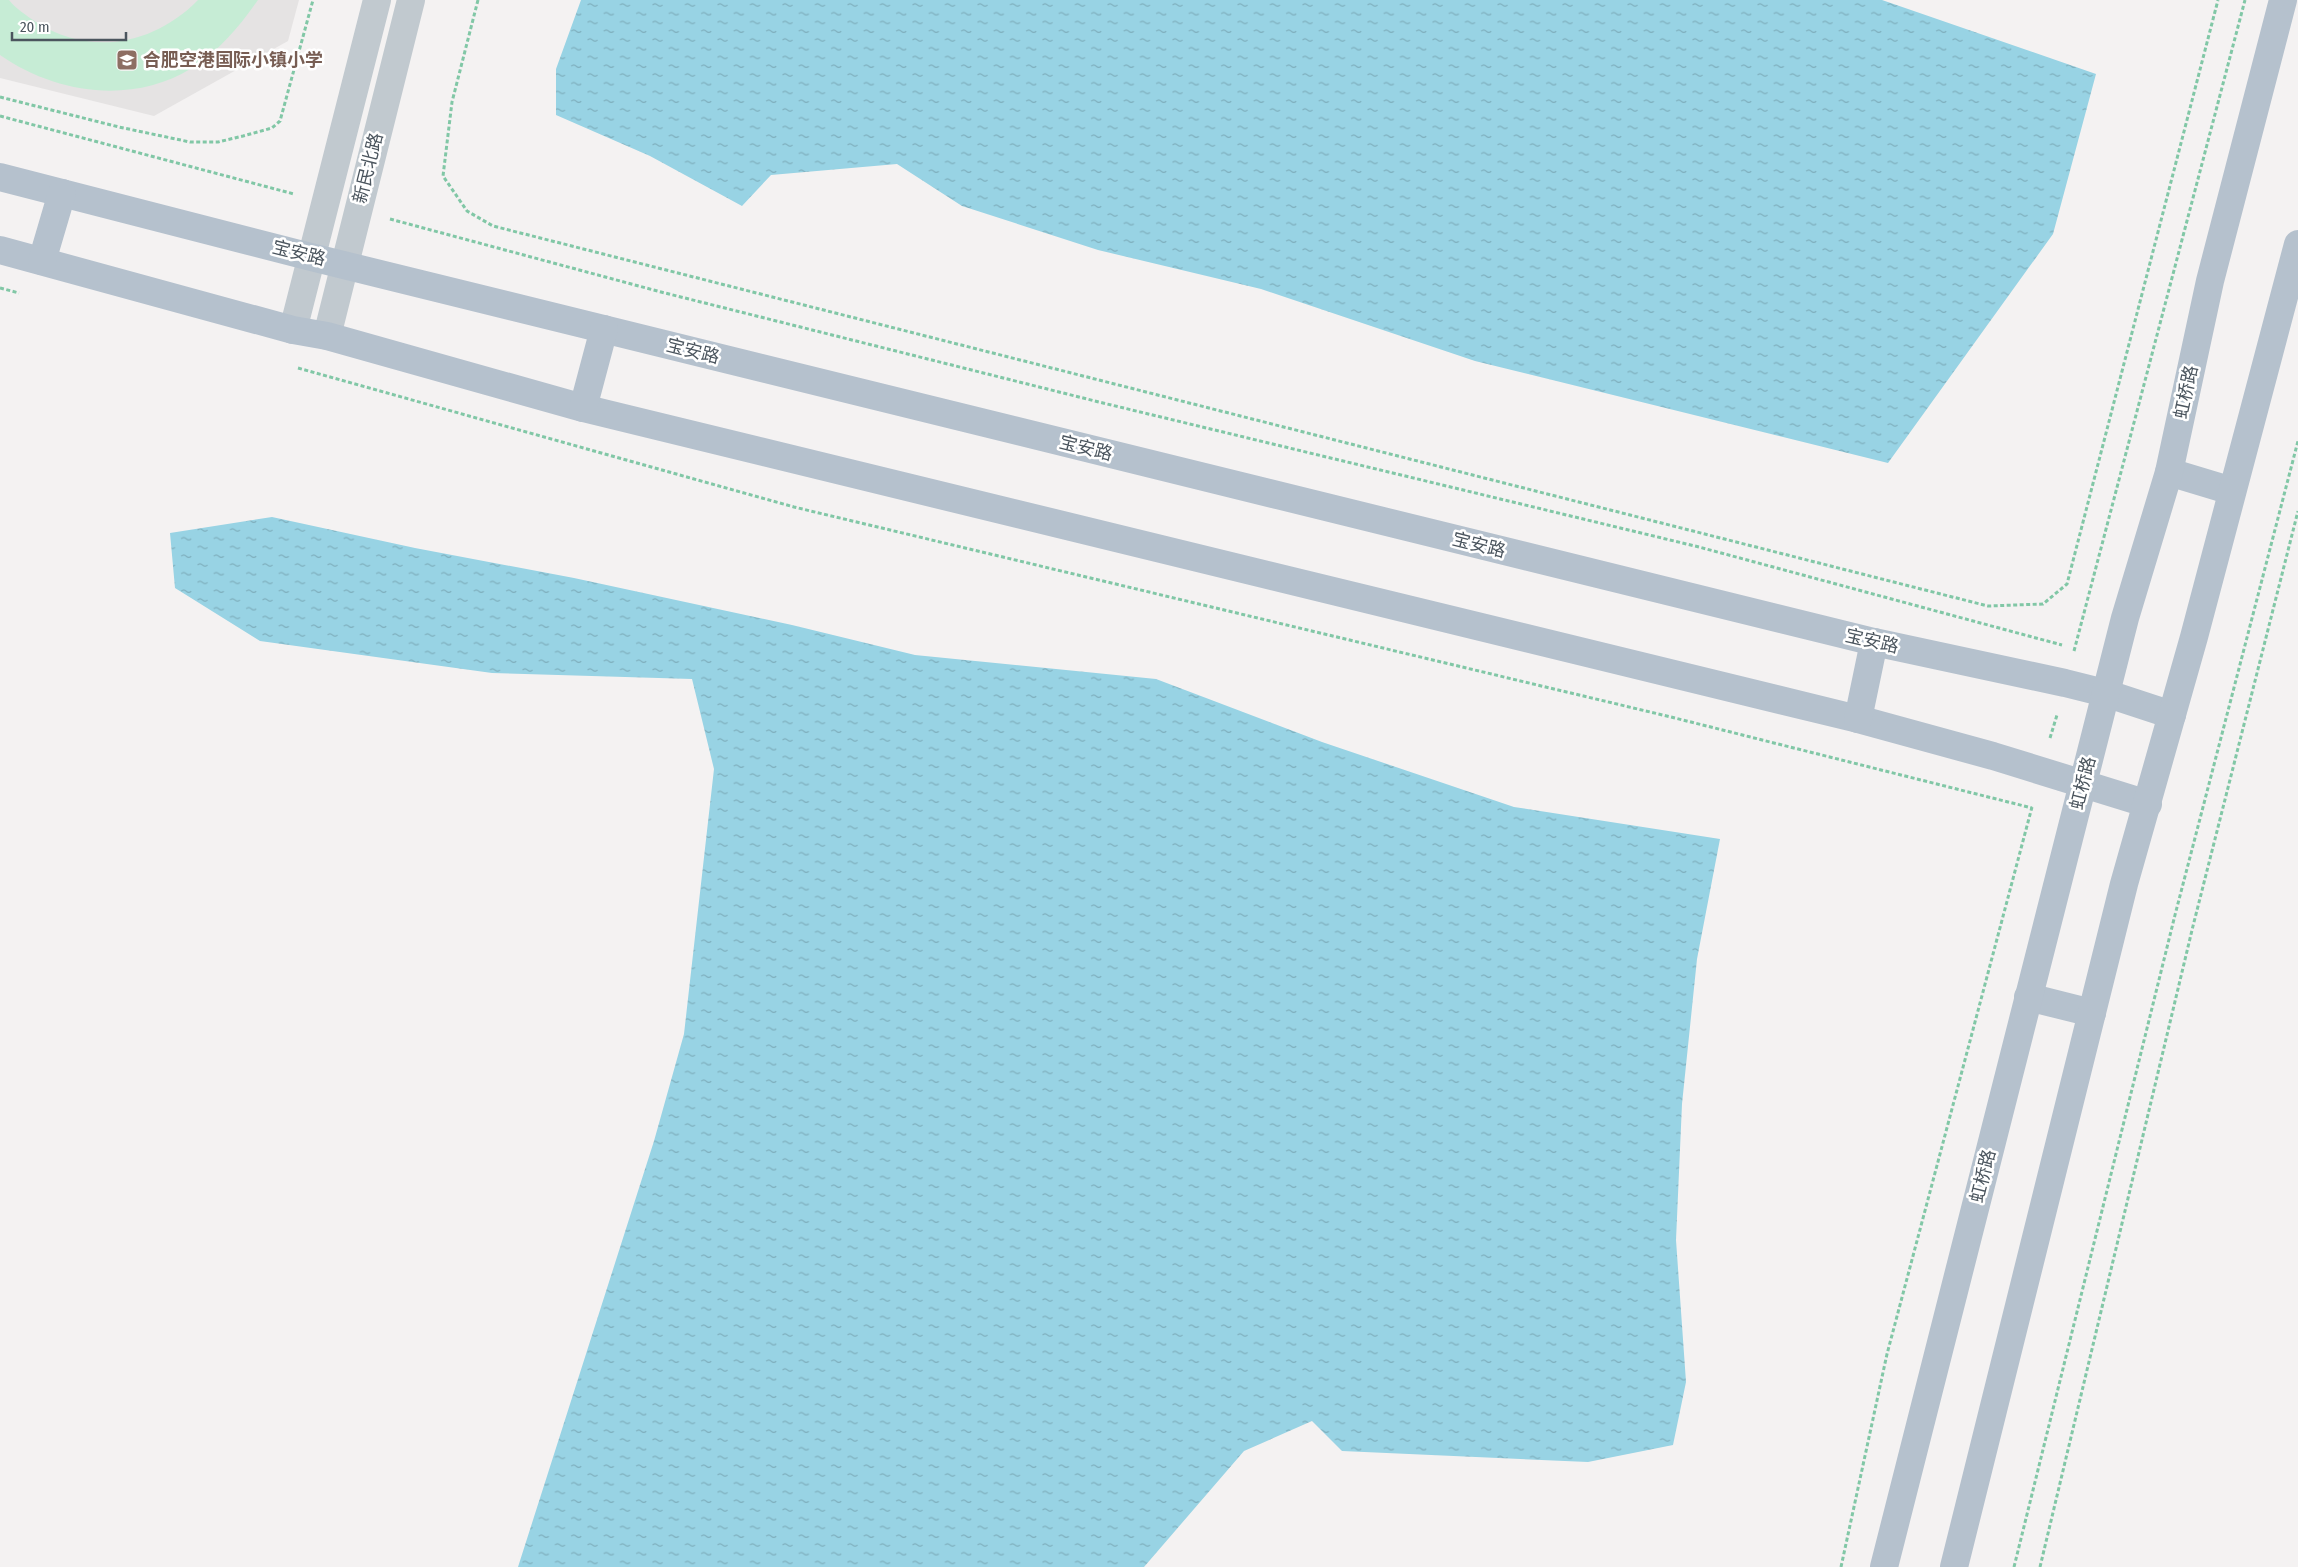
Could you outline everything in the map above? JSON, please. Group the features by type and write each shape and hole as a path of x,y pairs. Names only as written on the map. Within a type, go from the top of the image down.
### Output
{"main road":[{"name":"虹桥路","path":"1884,1567 2125,618 2168,472 2210,281 2283,0"},
{"name":"宝安路","path":"0,177 604,329 1874,642 2106,693 2172,715"},
{"path":"42,261 62,193"},
{"path":"1954,1567 2124,884 2148,804 2298,244"},
{"path":"0,250 293,330 327,336 583,408 1858,720 1993,756 2148,804"},
{"path":"583,408 604,329"},
{"path":"2168,472 2232,490"},
{"path":"1858,720 1874,642"},
{"path":"2028,997 2092,1013"}],"street":[{"name":"新民北路","path":"293,330 377,0"},
{"name":"新民北路","path":"327,336 411,0"}],"path":[{"path":"0,97 119,127 190,142 218,142 272,128 280,121 313,0"},
{"path":"478,0 452,102 443,176 466,211 493,226 1988,606 2043,604 2068,584 2218,0"},
{"path":"0,116 325,202"},
{"path":"357,211 670,294 1093,401 1699,547 2075,649"},
{"path":"0,288 28,295"},
{"path":"296,367 794,507 1661,714 2032,808"},
{"path":"2014,1567 2175,915 2298,441"},
{"path":"2040,1567 2193,926 2298,511"}],"shaded area":[{"name":"合肥空港国际小镇小学","path":"0,0 299,0 288,41 154,116 0,78"}],"green space":[{"path":"0,0 9,0 36,22 57,33 78,40 99,42 121,41 142,36 162,27 181,15 198,0 258,0 228,37 211,54 192,68 169,80 145,87 120,90 94,90 45,79 0,55"}],"water":[{"path":"581,0 1882,0 2096,74 2053,234 1888,463 1475,361 1261,289 1098,250 962,206 897,164 771,175 742,206 650,156 556,115 556,69"},
{"path":"272,517 415,548 574,578 792,625 915,655 1156,679 1322,742 1514,807 1720,839 1697,959 1682,1104 1676,1240 1686,1382 1673,1445 1588,1462 1342,1451 1312,1421 1244,1451 1144,1567 518,1567 654,1141 684,1034 714,769 692,679 492,673 260,641 175,588 170,533"}],"place":[{"name":"合肥空港国际小镇小学","path":"127,60"}]}
